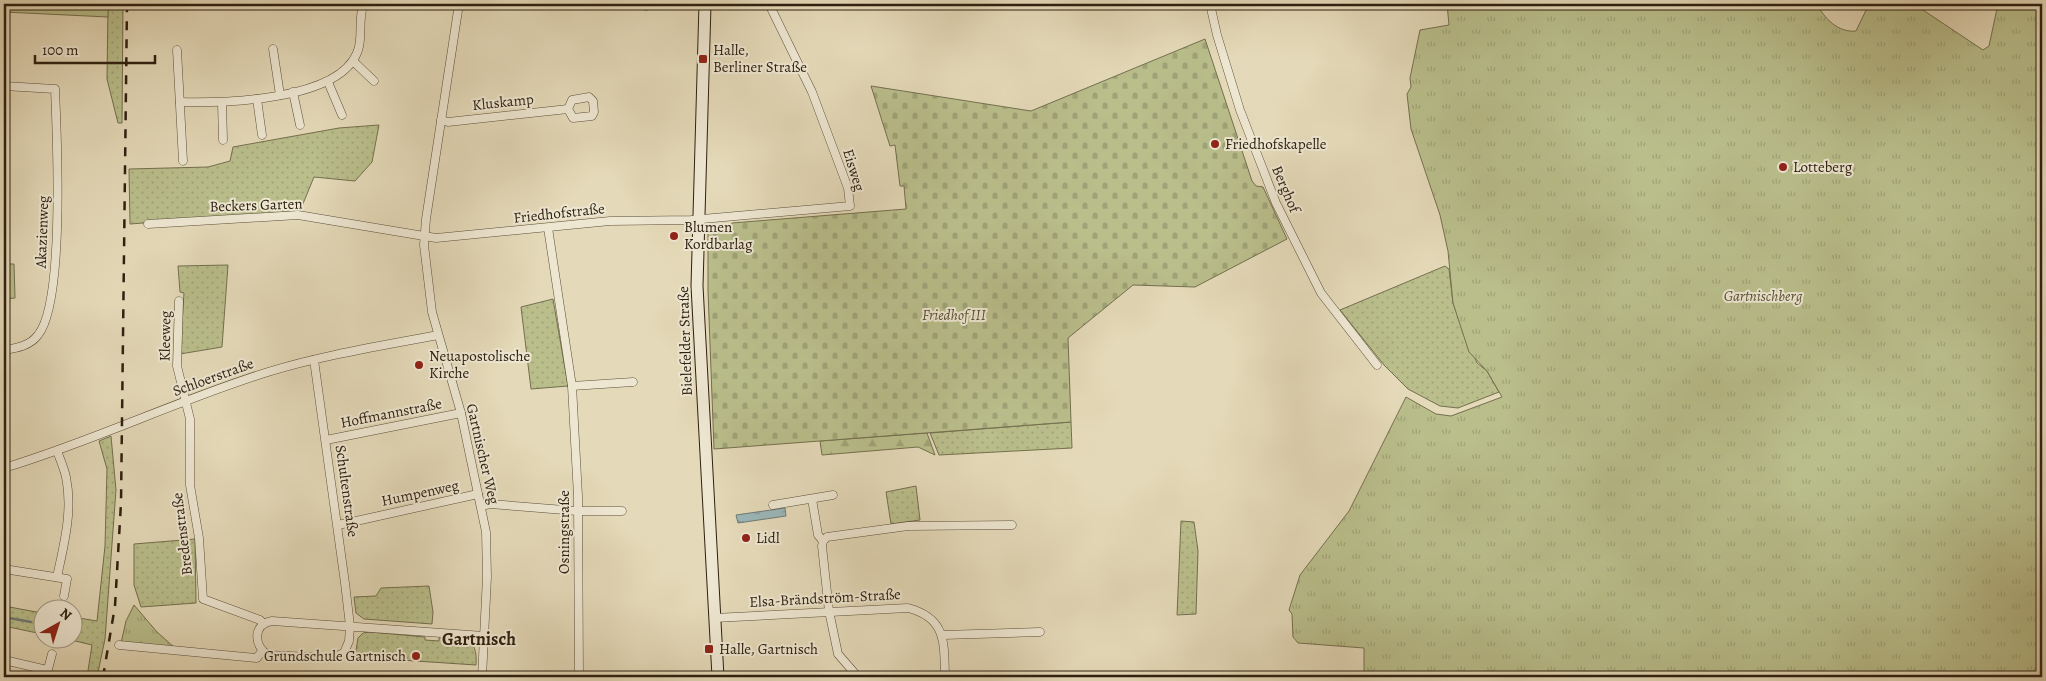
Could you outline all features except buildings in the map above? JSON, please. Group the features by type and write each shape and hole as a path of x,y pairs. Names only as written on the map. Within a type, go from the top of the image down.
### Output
{"street":[{"name":"Gartnischer Weg","path":"459,4 424,236 432,312 460,413 486,532 482,677"},
{"name":"Bielefelder Straße","path":"705,4 697,286 700,375 718,677"},
{"name":"Eisweg","path":"698,220 850,206 848,188 812,92 769,4"},
{"name":"Berghof","path":"1210,4 1217,35 1240,110 1280,212 1321,293 1377,365"},
{"path":"180,102 222,103 257,99 293,92 328,82 353,61 360,44 363,5"},
{"path":"177,50 183,161"},
{"path":"273,50 280,95"},
{"path":"353,61 374,81"},
{"path":"328,82 342,115"},
{"name":"Akazienweg","path":"4,86 55,88 57,165 54,283 44,325 38,335 26,345 4,350"},
{"path":"293,92 300,125"},
{"path":"257,99 262,135"},
{"path":"222,103 223,140"},
{"name":"Kluskamp","path":"441,120 448,122 568,109"},
{"name":"Beckers Garten","path":"148,224 298,214 424,236"},
{"name":"Friedhofstraße","path":"424,236 436,238 610,221 698,220"},
{"name":"Osningstraße","path":"548,228 572,386 578,496 579,677"},
{"name":"Kleeweg","path":"179,300 177,366 186,401"},
{"name":"Schloerstraße","path":"4,468 57,451 186,401 265,373 314,360 438,334"},
{"name":"Schultenstraße","path":"314,360 338,525 350,626"},
{"path":"572,386 633,382"},
{"name":"Bredenstraße","path":"186,401 190,419 190,485 199,538 203,599 260,620 263,624"},
{"name":"Hoffmannstraße","path":"326,440 460,413"},
{"path":"57,451 66,476 69,503 68,526 57,577"},
{"name":"Humpenweg","path":"338,525 478,494"},
{"path":"773,505 833,495"},
{"path":"812,498 818,535 823,540"},
{"path":"481,506 490,504 577,511 622,511"},
{"path":"858,677 838,654 829,611 822,546 823,540 827,537 908,526 1012,525"},
{"path":"4,569 67,579 64,596"},
{"name":"Elsa-Brändström-Straße","path":"714,618 908,608 926,615 943,635"},
{"path":"350,626 347,647 344,652 332,658 274,656 262,651 256,641 256,636 263,624 272,620 484,636"},
{"path":"945,677 943,635 1040,632"},
{"path":"119,645 257,658 262,651"},
{"path":"4,660 46,674 52,654"}],"green space":[{"path":"4,4 108,4 108,17 4,12"},
{"path":"108,4 123,4 122,123 118,123 107,79"},
{"name":"Gartnischberg","path":"1447,4 1817,4 1832,24 1843,30 1856,31 1869,4 1914,4 1983,50 1989,46 1998,4 2042,4 2042,677 1364,677 1364,648 1298,643 1293,637 1292,614 1289,610 1300,575 1349,511 1406,397 1436,414 1451,416 1502,397 1487,371 1469,352 1453,303 1448,251 1440,215 1411,129 1407,94 1411,87 1410,78 1420,30 1449,25"},
{"name":"Friedhof III","path":"1205,39 1252,181 1256,186 1263,187 1287,239 1195,287 1133,285 1068,338 1071,422 714,449 708,291 708,230 727,228 732,223 906,209 904,186 900,186 895,145 890,146 871,86 1031,111"},
{"path":"379,125 372,162 355,181 314,177 300,211 130,224 129,169 208,167 230,161 233,147 339,128"},
{"path":"4,264 14,264 15,298 4,299"},
{"path":"228,265 222,347 180,354 184,293 180,292 178,266"},
{"path":"1445,266 1449,269 1453,303 1477,363 1487,371 1499,392 1458,408 1440,406 1408,389 1384,365 1340,310"},
{"path":"553,299 568,386 531,389 521,307"},
{"path":"1071,422 1072,448 939,455 930,433"},
{"path":"927,433 935,455 918,447 822,455 820,441"},
{"path":"111,436 116,490 105,639 97,677 87,677 92,645 82,643 82,618 97,621 105,546 107,469 99,441"},
{"path":"916,486 920,520 891,524 886,492"},
{"path":"1181,521 1194,522 1198,551 1196,614 1177,615"},
{"path":"195,539 196,603 141,607 134,585 134,544"},
{"path":"429,586 433,612 432,624 364,619 356,613 354,597 376,596 381,588"},
{"path":"134,605 157,632 175,648 121,643 126,621"},
{"path":"4,606 32,611 32,632 4,626"},
{"name":"Grundschule Gartnisch","path":"363,633 425,637 425,640 439,641 439,638 467,641 474,648 476,665 355,657 358,638"}],"water":[{"path":"785,508 786,516 738,523 736,515"}],"waterway":[{"path":"4,617 31,622"}],"railway":[{"path":"103,677 115,606 121,503 127,4"}],"place":[{"name":"Halle, Berliner Straße","path":"703,59"},
{"name":"Friedhofskapelle","path":"1215,144"},
{"name":"Lotteberg","path":"1783,167"},
{"name":"Blumen Kordbarlag","path":"674,236"},
{"name":"Neuapostolische Kirche","path":"419,365"},
{"name":"Lidl","path":"746,538"},
{"name":"Halle, Gartnisch","path":"709,649"},
{"name":"Grundschule Gartnisch","path":"416,656"}],"district":[{"name":"Gartnisch","path":"479,639"}]}
